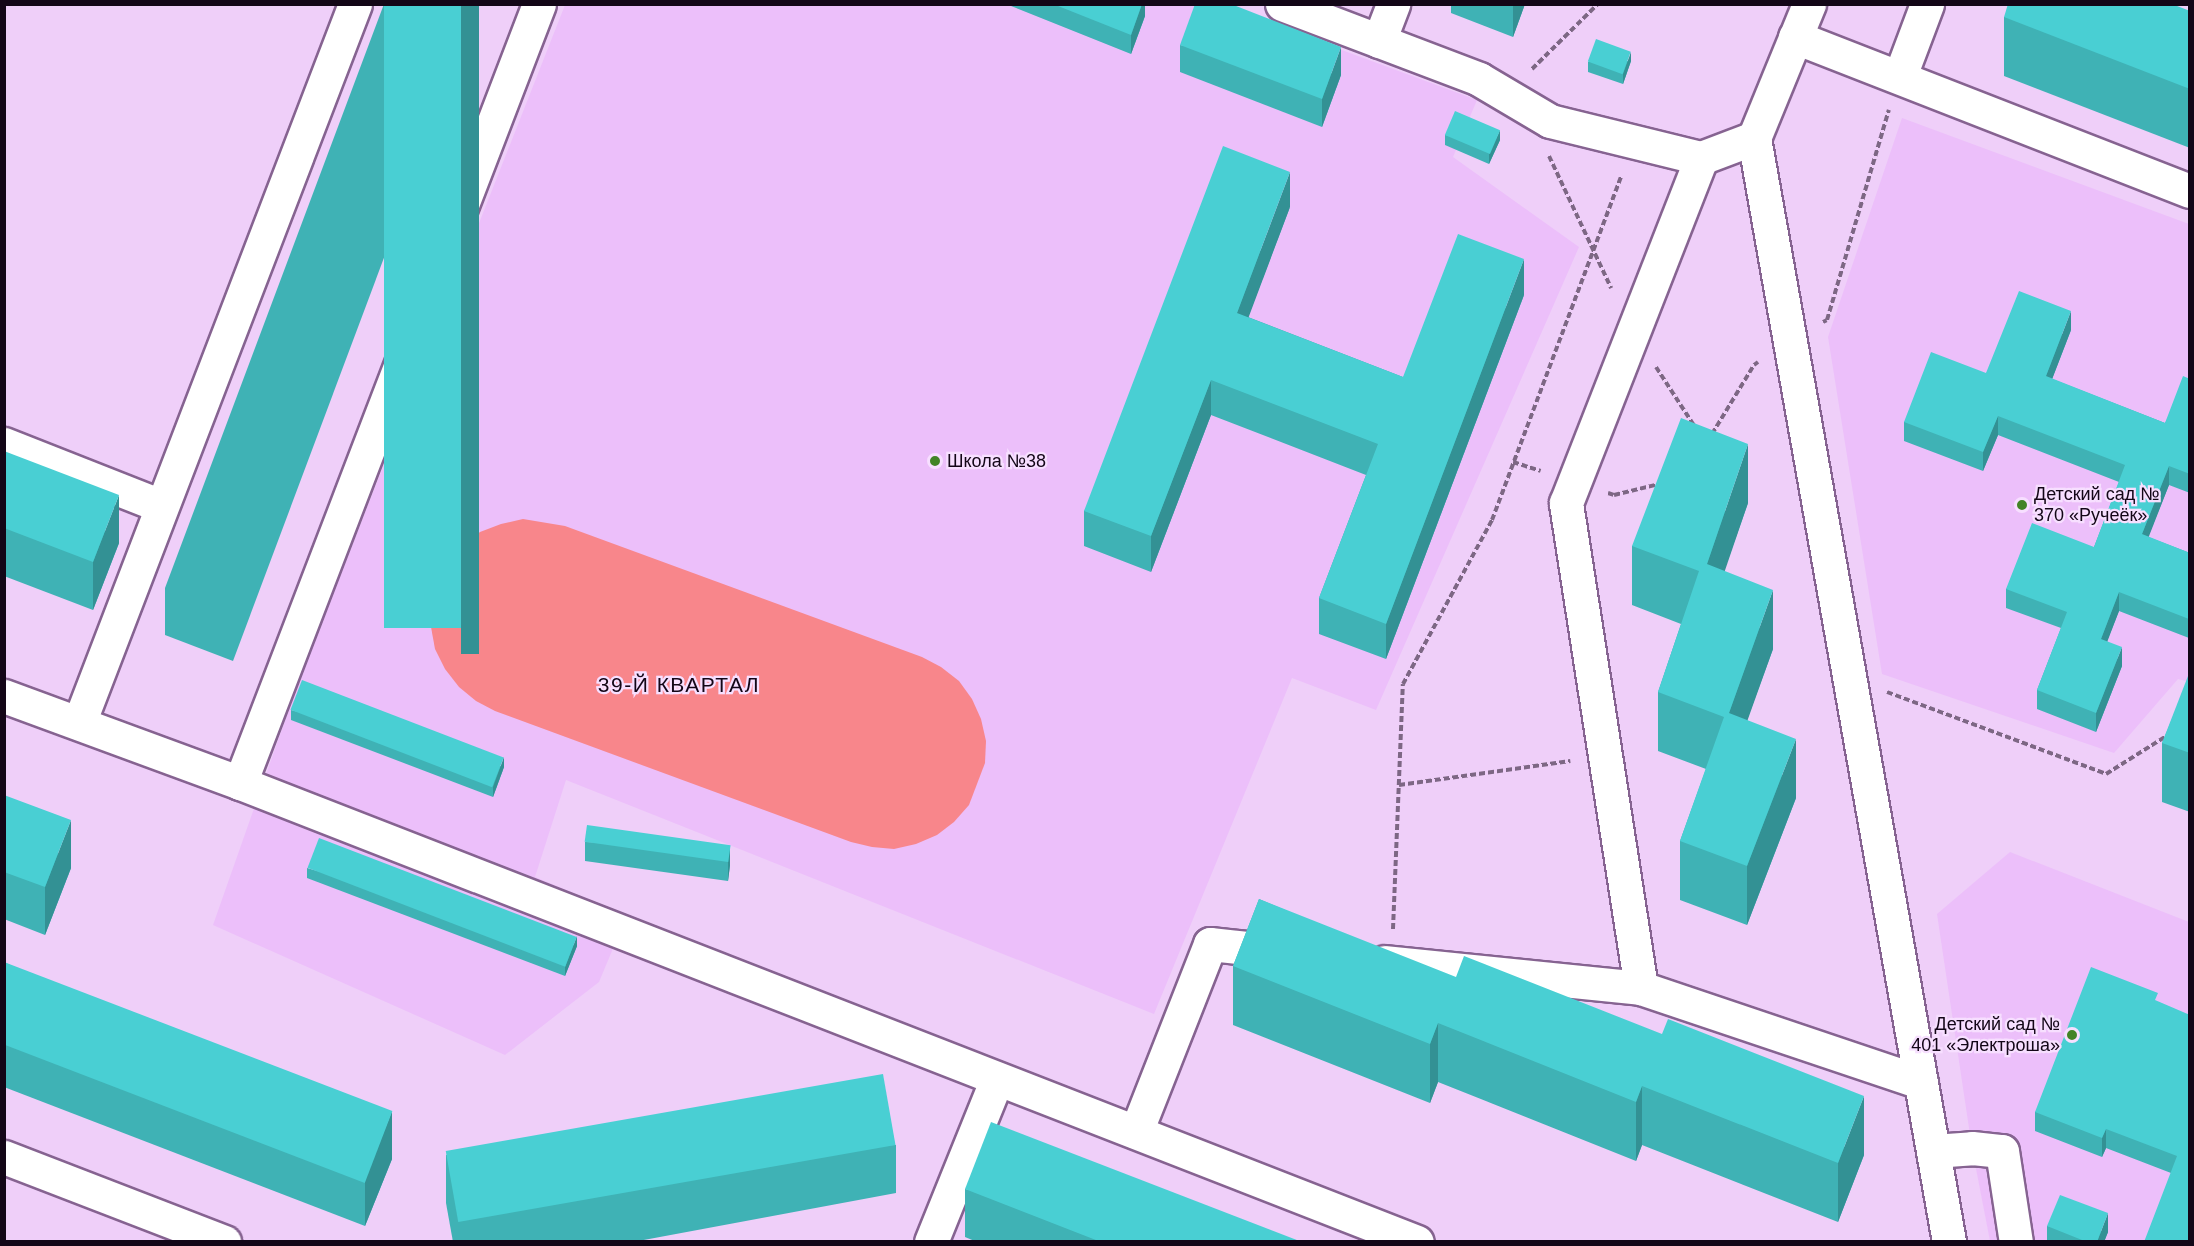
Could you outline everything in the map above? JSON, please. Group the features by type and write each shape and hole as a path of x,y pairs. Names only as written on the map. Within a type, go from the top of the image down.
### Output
{"street":[{"path":"79,723 355,4"},
{"path":"240,783 539,4"},
{"path":"1282,4 1479,79 1550,121 1701,158 1754,138"},
{"path":"1379,41 1393,4"},
{"path":"1809,4 1754,138 1949,1242"},
{"path":"1900,76 1927,4"},
{"path":"1795,38 1900,76 2190,191"},
{"path":"1641,988 1566,503 1701,158"},
{"path":"4,444 161,506"},
{"path":"4,696 240,783 1417,1242"},
{"path":"1136,1132 1210,944 1312,955"},
{"path":"1357,959 1641,988 1921,1082"},
{"path":"931,1242 997,1079"},
{"path":"1934,1151 1972,1148 2002,1150 2016,1242"},
{"path":"4,1157 171,1232 224,1242"}],"path":[{"path":"1506,95 1598,4"},
{"path":"1391,963 1403,684 1492,520 1633,143"},
{"path":"1850,678 2106,774 2171,734"},
{"path":"1399,785 1606,756"}],"shaded area":[{"name":"Школа №38","path":"565,5 1220,5 1477,100 1453,157 1579,247 1376,710 1292,678 1154,1014 566,780 535,877 627,915 599,982 505,1055 213,925 301,675"},
{"name":"Детский сад № 370 «Ручеёк»","path":"1902,118 2189,224 2189,682 2178,679 2114,753 1882,674 1828,337"},
{"path":"523,519 565,526 922,657 941,667 959,681 972,699 981,719 986,741 985,763 969,805 954,822 937,835 916,844 894,849 872,847 851,842 495,711 476,701 459,687 445,669 435,649 431,627 432,605 438,583 448,563 462,546 480,532"},
{"name":"Детский сад № 401 «Электроша»","path":"2010,852 2189,922 2189,1241 1990,1241 1972,1148 1937,914"}],"building":[{"path":"384,4 461,4 461,628 384,628"},
{"path":"1053,4 1142,4 1131,35"},
{"path":"1195,4 1231,4 1341,47 1322,99 1180,45"},
{"path":"2008,4 2172,4 2190,11 2190,89 2004,17"},
{"path":"1596,39 1631,52 1623,74 1588,62"},
{"path":"1455,111 1500,130 1490,154 1445,135"},
{"path":"1223,146 1290,172 1237,313 1403,377 1458,234 1524,259 1386,624 1319,598 1378,444 1211,380 1151,536 1084,511"},
{"path":"2019,291 2071,311 2046,376 2165,423 2183,376 2190,379 2190,474 2169,466 2142,534 2190,553 2190,618 2119,592 2101,639 2122,647 2096,713 2037,690 2067,612 2006,589 2032,523 2094,547 2125,465 1998,416 1983,452 1904,422 1931,352 1986,373"},
{"path":"1681,418 1748,444 1707,564 1773,590 1729,713 1796,739 1747,866 1680,841 1724,717 1658,692 1699,571 1632,546"},
{"path":"4,451 119,495 93,562 4,528"},
{"path":"2188,676 2190,676 2190,753 2162,743"},
{"path":"302,680 504,757 492,787 291,710"},
{"path":"4,795 71,820 45,887 4,872"},
{"path":"587,825 731,845 728,862 585,842"},
{"path":"319,838 577,937 565,967 308,868"},
{"path":"1259,899 1456,977 1464,956 1662,1034 1668,1019 1864,1096 1838,1163 1642,1086 1636,1102 1438,1023 1430,1044 1233,966"},
{"path":"4,962 392,1111 365,1183 4,1044"},
{"path":"2091,967 2158,993 2155,1000 2190,1015 2190,1242 2144,1242 2177,1156 2106,1129 2102,1138 2035,1112"},
{"path":"883,1074 896,1145 458,1222 446,1151"},
{"path":"991,1122 1302,1242 1101,1242 965,1189"},
{"path":"2060,1195 2108,1213 2097,1242 2087,1242 2047,1226"}],"place":[{"name":"Школа №38","path":"935,461"},
{"name":"Детский сад № 370 «Ручеёк»","path":"2022,505"},
{"name":"Детский сад № 401 «Электроша»","path":"2072,1035"}],"district":[{"name":"39-Й КВАРТАЛ","path":"679,685"}]}
